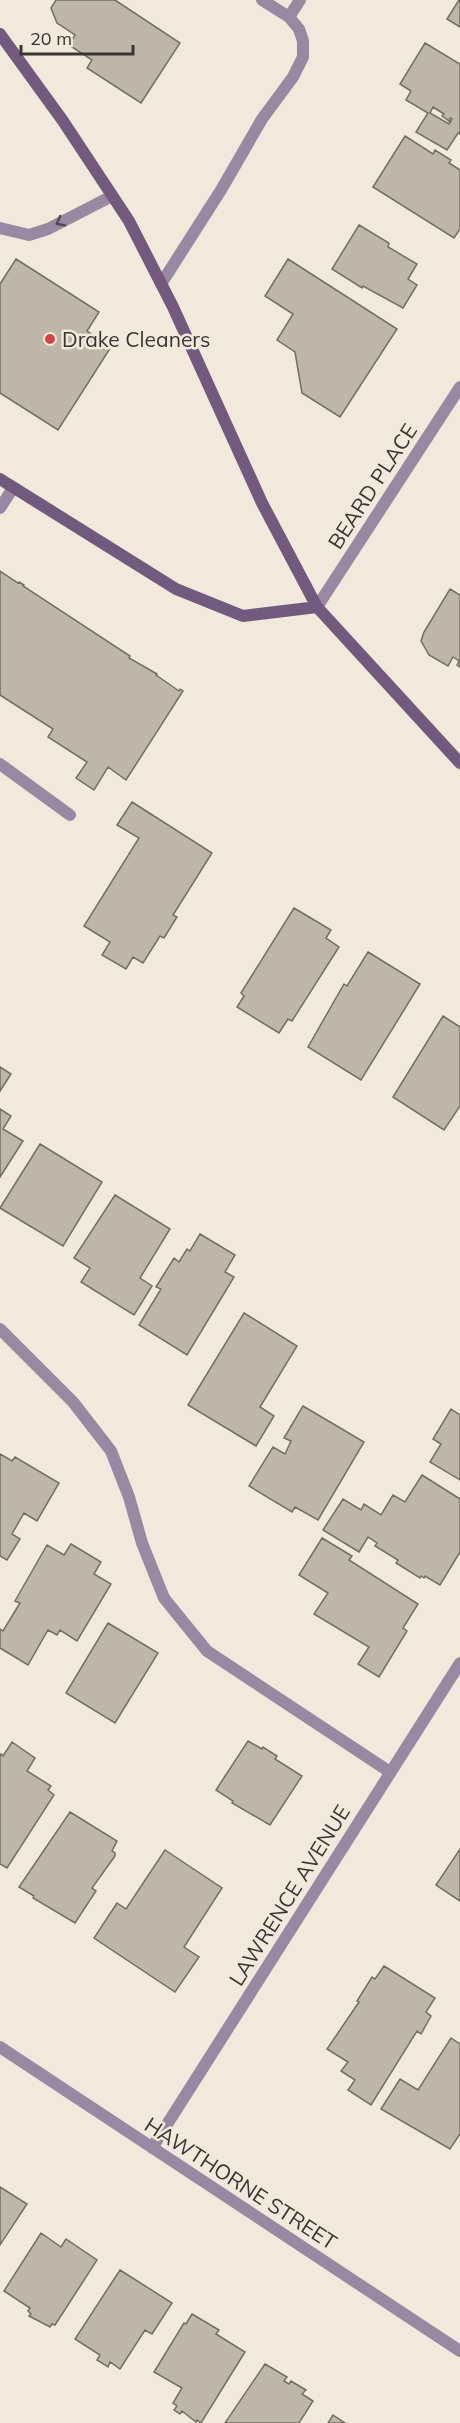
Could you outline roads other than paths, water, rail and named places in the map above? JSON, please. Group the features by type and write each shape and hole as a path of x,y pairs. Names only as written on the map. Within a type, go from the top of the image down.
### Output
{"street":[{"path":"161,284 221,190 262,119 292,77 303,57 303,41 299,29 289,16 262,0"},
{"path":"289,16 300,0"},
{"path":"0,34 63,121 129,221 161,284 262,503 316,607 460,763"},
{"path":"0,228 28,235 48,229 112,196"},
{"name":"BEARD PLACE","path":"316,607 460,387"},
{"path":"0,479 176,589 243,616 316,607"},
{"path":"0,508 13,488"},
{"path":"0,764 70,815"},
{"path":"0,1329 73,1402 111,1451 129,1497 142,1543 164,1598 207,1651 390,1772"},
{"name":"LAWRENCE AVENUE","path":"152,2148 460,1663"},
{"name":"HAWTHORNE STREET","path":"0,2047 460,2351"}],"place":[{"name":"Drake Cleaners","path":"50,339"}]}
